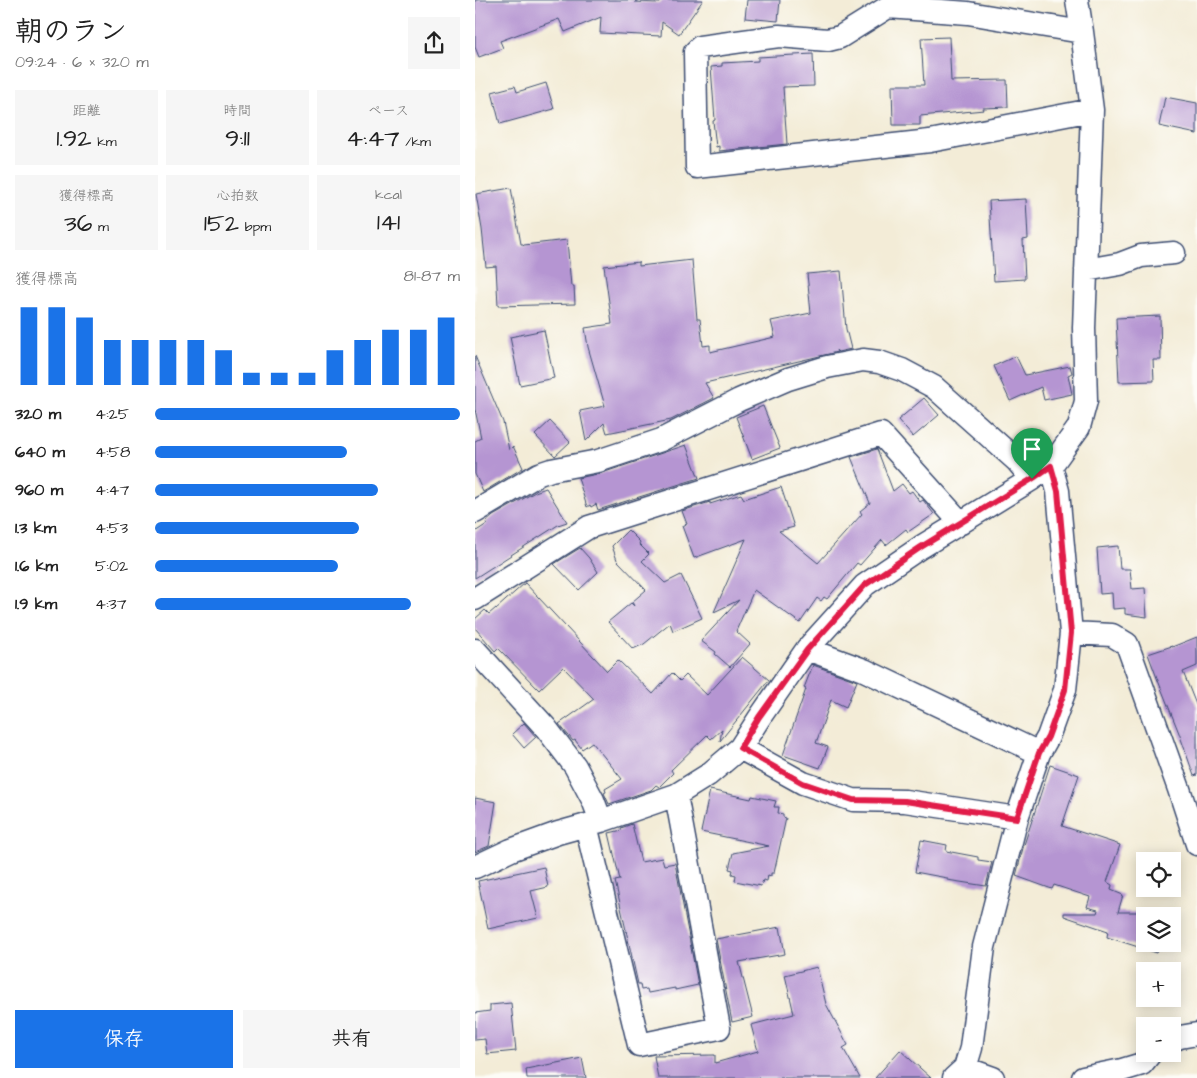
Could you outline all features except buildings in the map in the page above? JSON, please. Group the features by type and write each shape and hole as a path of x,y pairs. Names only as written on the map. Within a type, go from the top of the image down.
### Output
{"street":[{"path":"475,866 511,850 558,833 676,795 708,775 740,748 759,717 807,650 865,585 921,547 1051,466 1079,426 1086,402 1085,270 1092,110 1077,0"},
{"path":"1082,32 968,13 888,7 839,37 828,40 779,36 700,47 695,52 697,166 930,141 1092,110"},
{"path":"1085,270 1120,264 1141,256 1174,253"},
{"path":"475,512 539,474 598,461 661,440 739,400 788,379 827,367 863,360 879,362 902,370 934,387 1017,461 1032,479"},
{"path":"475,600 589,527 881,434 961,523"},
{"path":"993,1078 959,1073 971,1048 984,947 1017,818 1039,753 1048,737 1065,690 1071,633 1058,491 1051,466"},
{"path":"1071,633 1112,635 1127,644 1197,844"},
{"path":"475,650 546,728 575,766 593,800 593,823 639,1045 719,1028 676,795"},
{"path":"807,650 864,670 1039,753"},
{"path":"740,748 803,783 853,800 905,801 1017,818"},
{"path":"1181,1037 1197,1034"},
{"path":"1083,1078 1122,1070 1144,1062"}],"route":[{"path":"1051,466 1058,491 1071,633 1065,690 1048,737 1039,753 1017,818 905,801 853,800 803,783 740,748 759,717 807,650 865,585 921,547 1032,479 1051,466"}]}
